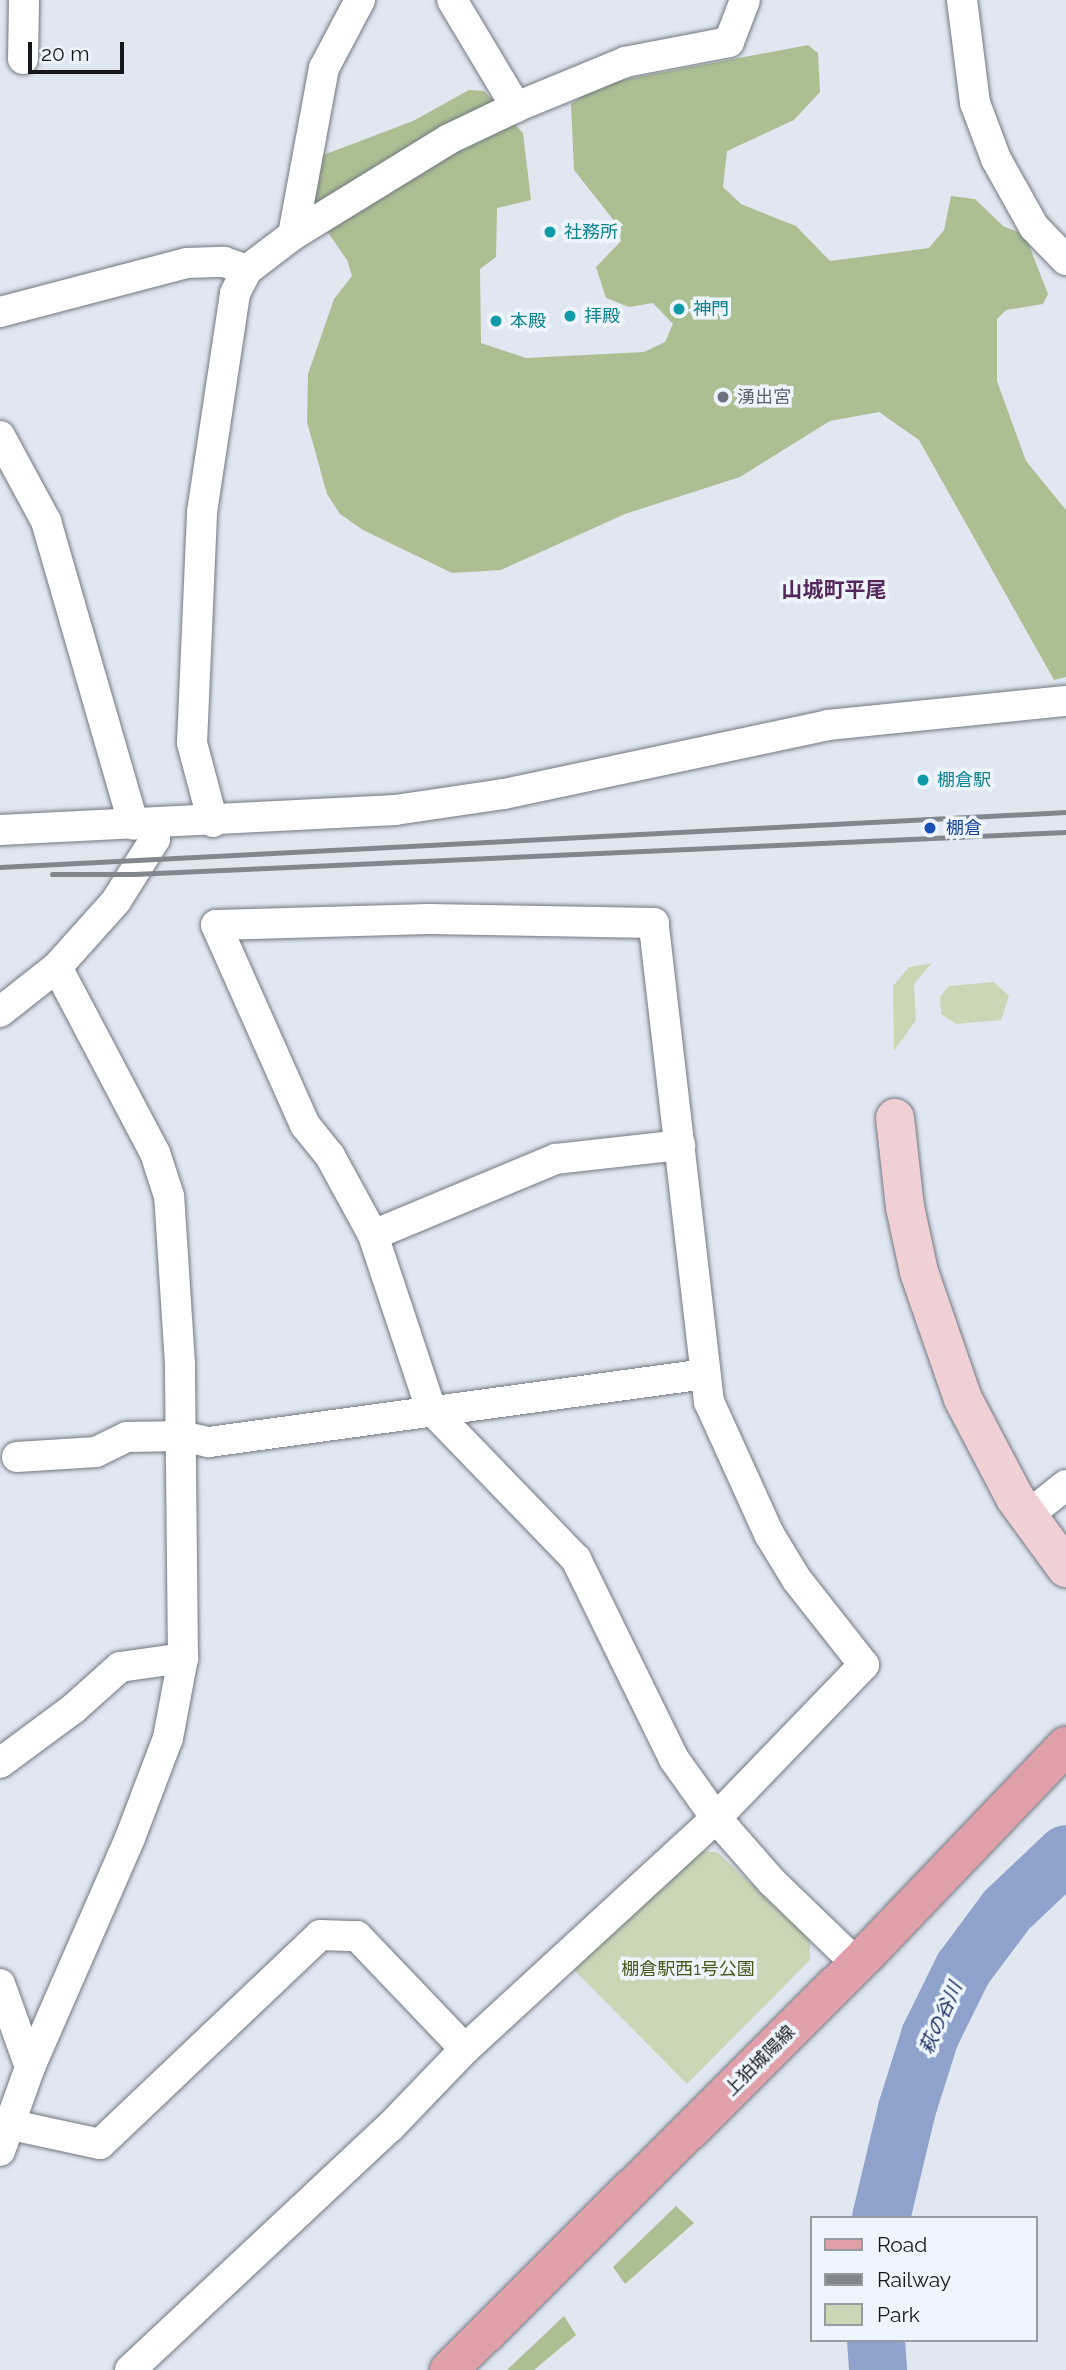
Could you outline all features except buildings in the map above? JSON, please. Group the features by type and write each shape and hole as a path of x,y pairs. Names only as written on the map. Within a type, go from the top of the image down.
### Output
{"main road":[{"name":"上狛城陽線","path":"449,2370 857,1964 1066,1746"}],"street":[{"path":"23,59 24,0"},
{"path":"293,234 324,68 360,0"},
{"path":"452,0 516,107"},
{"path":"214,822 192,743 202,512 235,293 247,270 293,234 449,139 516,107 625,62 729,42 744,0"},
{"path":"962,0 975,103 996,159 1034,227 1066,260"},
{"path":"0,312 187,262 224,262 247,270"},
{"path":"0,436 46,521 144,824 155,839 122,892 57,968 0,1012"},
{"path":"0,830 214,822 396,810 504,794 828,725 1066,701"},
{"path":"130,2370 390,2127 465,2049 716,1818 864,1665 797,1580 769,1534 726,1448 704,1374 654,923 429,919 216,925 305,1125 330,1156 373,1235 431,1409 576,1559 674,1759 716,1818 772,1882 857,1964"},
{"path":"57,968 155,1153 169,1196 177,1275 182,1436 183,1658 168,1738 131,1838 30,2067 6,2138 100,2144 320,1935 357,1936 465,2049"},
{"path":"895,1118 905,1207 932,1315 963,1399 1026,1517 1066,1567"},
{"path":"373,1235 556,1158 680,1145"},
{"path":"17,1457 96,1452 127,1437 182,1436 209,1442 431,1409 704,1374"},
{"path":"1026,1517 1066,1485"},
{"path":"0,1762 73,1709 120,1667 183,1658"},
{"path":"0,1984 30,2067"}],"green space":[{"path":"808,45 818,53 820,92 794,120 727,151 723,187 741,204 796,226 830,261 929,248 944,230 951,196 975,199 1003,226 1025,235 1048,294 1043,304 1006,310 997,319 997,381 1026,461 1066,510 1066,677 1054,680 919,440 879,412 830,421 740,477 625,514 501,570 452,573 363,530 340,514 327,494 307,422 308,374 334,299 352,276 347,260 309,205 310,160 413,121 469,90 484,91 523,133 531,200 497,208 496,257 480,269 481,343 526,358 644,352 665,342 673,324 653,303 629,307 606,298 596,267 621,241 619,227 574,170 571,104 600,84"},
{"path":"932,963 914,984 916,1020 894,1051 893,986 909,967"},
{"path":"994,982 1009,996 1001,1020 956,1024 941,1014 940,997 949,986"},
{"name":"棚倉駅西1号公園","path":"698,1851 717,1852 810,1938 810,1960 687,2084 573,1969"},
{"path":"676,2206 694,2223 625,2284 613,2267"},
{"path":"564,2316 576,2335 534,2370 507,2370"}],"waterway":[{"name":"萩の谷川","path":"881,2216 907,2109 930,2036 963,1969 1007,1910 1066,1854"},
{"name":"萩の谷川","path":"876,2342 878,2370"}],"railway":[{"path":"0,867 1066,812"},
{"path":"52,874 134,874 1066,832"}],"place":[{"name":"社務所","path":"550,232"},
{"name":"神門","path":"679,309"},
{"name":"拝殿","path":"570,316"},
{"name":"本殿","path":"496,321"},
{"name":"湧出宮","path":"723,397"},
{"name":"棚倉駅","path":"923,780"},
{"name":"棚倉","path":"930,828"}],"district":[{"name":"山城町平尾","path":"834,590"}]}
